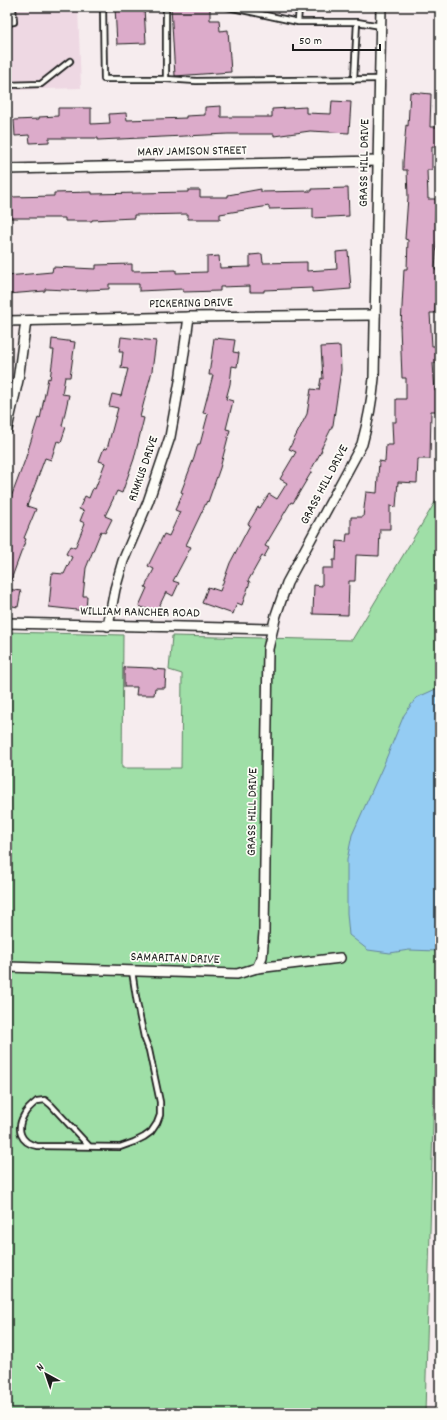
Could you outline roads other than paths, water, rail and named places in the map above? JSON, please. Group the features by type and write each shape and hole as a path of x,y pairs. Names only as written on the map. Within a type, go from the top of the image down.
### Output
{"street":[{"name":"GRASS HILL DRIVE","path":"257,968 262,957 264,932 268,649 272,629 287,583 362,444 372,401 381,7"},
{"name":"MARY JAMISON STREET","path":"7,169 378,161"},
{"name":"PICKERING DRIVE","path":"7,321 375,315"},
{"name":"RIMKUS DRIVE","path":"108,626 114,589 123,561 148,502 170,437 189,317"},
{"path":"7,429 18,380 26,321"},
{"name":"WILLIAM RANCHER ROAD","path":"7,623 272,629"},
{"name":"SAMARITAN DRIVE","path":"7,967 236,974 257,968 340,958"}],"lane":[{"path":"7,23 14,22 13,7"},
{"path":"103,7 104,79 166,79 196,81 380,80"},
{"path":"166,7 166,79"},
{"path":"228,7 298,22 357,22 381,26"},
{"path":"298,22 299,7"},
{"path":"354,80 357,22"},
{"path":"7,85 41,84 70,61"},
{"path":"89,1146 45,1100 37,1100 24,1114 20,1129 21,1136 24,1141 30,1145 54,1147 120,1147 134,1142 151,1132 160,1115 160,1102 149,1050 144,1037 132,971"}],"water":[{"path":"440,688 440,844 437,951 409,950 390,953 368,950 349,935 347,913 347,860 352,835 404,715 416,698"}]}
